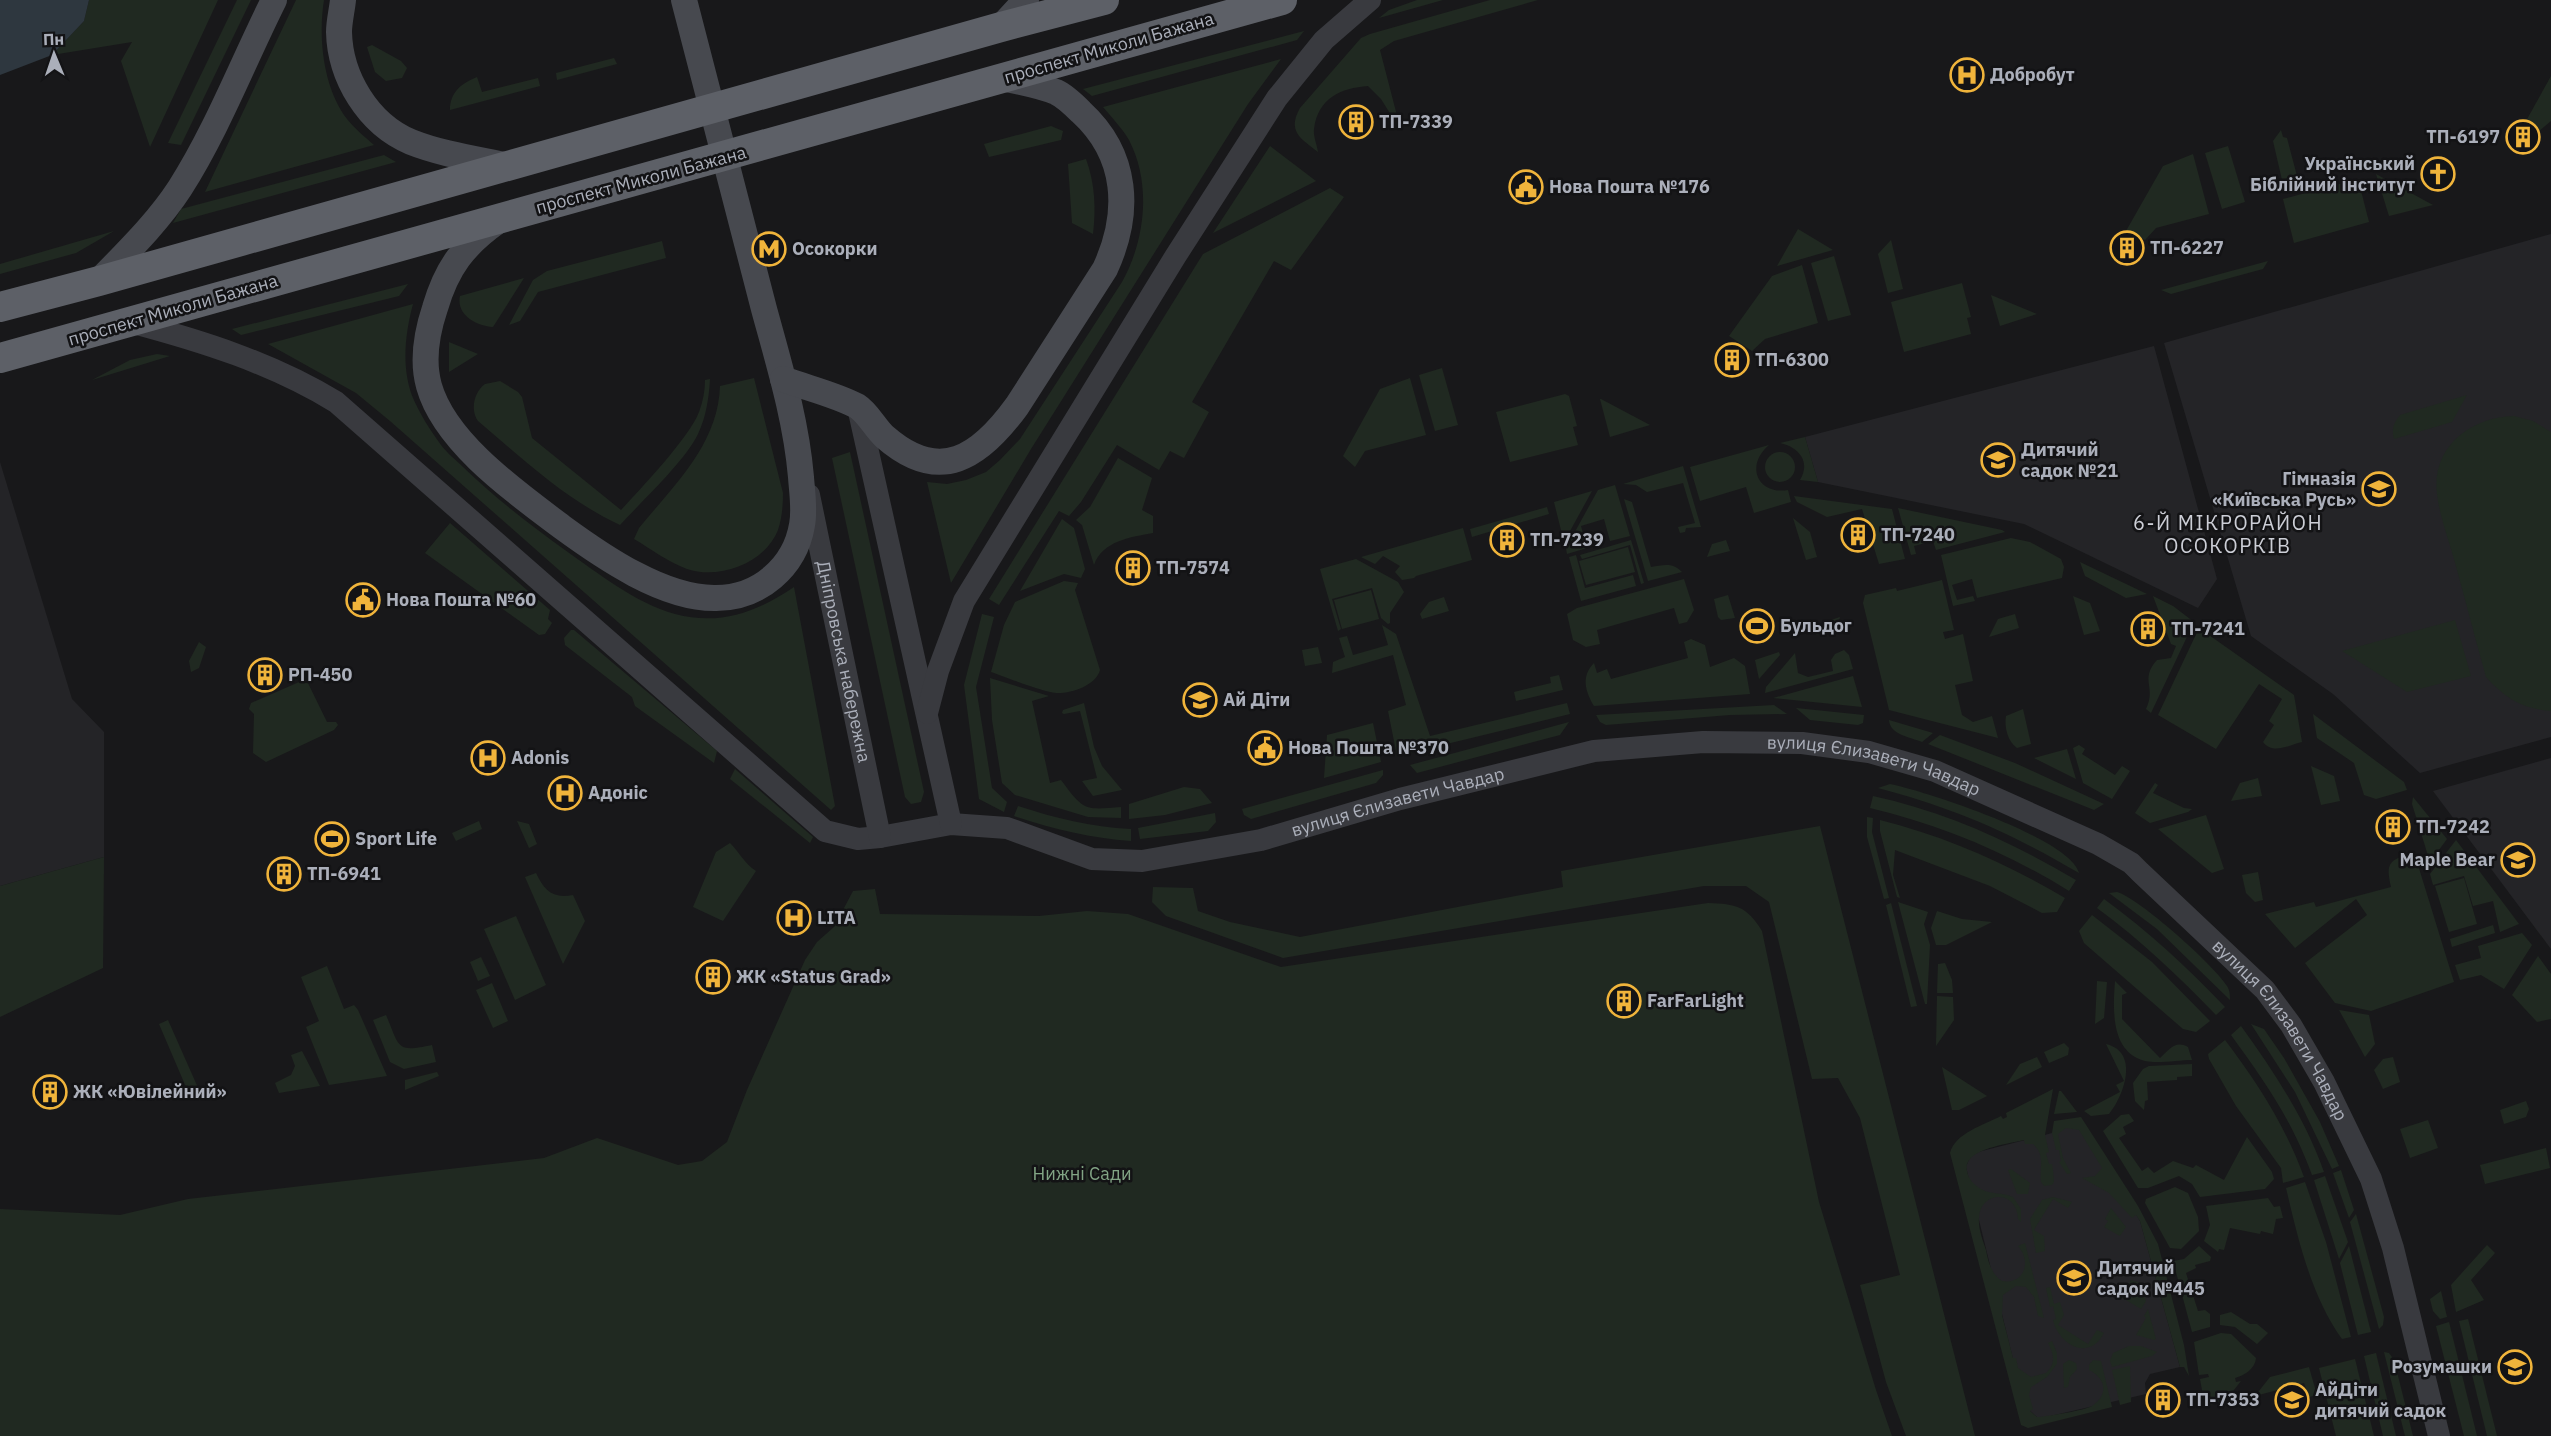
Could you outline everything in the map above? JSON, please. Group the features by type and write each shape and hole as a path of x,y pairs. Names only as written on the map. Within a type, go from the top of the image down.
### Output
{"highway":[{"path":"0,307 1104,0"},
{"name":"проспект Миколи Бажана","path":"0,358 1282,0"}],"main road":[{"path":"99,281 139,239 179,190 274,0"},
{"path":"344,0 339,30 342,56 354,89 370,111 391,131 411,141 449,153 509,166"},
{"name":"Дніпровська набережна","path":"684,0 797,438"},
{"path":"1001,27 1026,0"},
{"path":"783,379 858,407 883,436 903,451 923,460 944,463 965,458 982,446 1017,406 1105,269 1116,245 1121,224 1122,200 1116,160 1095,124 1057,93 1002,78"},
{"path":"503,218 475,237 460,254 447,275 431,320 426,367 429,387 447,422 486,465 536,507 594,549 650,580 688,595 717,598 747,592 768,582 783,568 797,546 803,523 797,438"}],"street":[{"path":"927,713 938,671 964,601 1175,257 1277,98 1324,40 1371,0"},
{"path":"129,322 223,349 288,375 336,402 825,831 858,838 880,837 951,824 858,407"},
{"name":"Дніпровська набережна","path":"797,438 880,837"},
{"name":"вулиця Єлизавети Чавдар","path":"951,824 1007,828 1092,859 1142,861 1261,840 1401,799 1594,751 1703,742 1802,743 1869,752 1935,771 2098,844 2131,863 2265,990 2291,1025 2313,1063 2371,1179 2393,1248 2439,1436"}],"shaded area":[{"path":"0,0 89,0 84,21 52,55 0,75"},
{"name":"Гімназія «Київська Русь»","path":"2551,234 2551,737 2420,773 2333,694 2251,636 2164,343"},
{"name":"Дитячий садок №21","path":"2154,346 2217,579 2198,608 2024,524 1818,482 1805,437"},
{"path":"0,462 72,699 104,732 104,857 0,886"},
{"name":"Maple Bear","path":"2551,758 2551,949 2433,791"},
{"name":"Дитячий садок №445","path":"2061,1125 2082,1127 2140,1221 2180,1367 2150,1374 2145,1383 2146,1394 2046,1417 2037,1417 2030,1411 2013,1359 1966,1167 1970,1157 1978,1152 2056,1132"}],"green space":[{"path":"89,0 218,0 150,147 121,61 132,42 52,55 84,21"},
{"path":"237,0 251,0 181,145 168,143"},
{"path":"296,0 324,0 322,46 332,93 347,119 374,145 205,192"},
{"path":"1417,0 1443,0 1379,18 1389,10"},
{"path":"1490,0 1538,0 1394,41 1380,50 1401,131 1381,99 1368,86 1340,92 1320,109 1314,129 1318,152 1297,133 1295,123 1300,108 1361,38"},
{"path":"1304,31 1297,40 1092,96 1083,89"},
{"path":"372,45 401,61 407,68 402,78 386,81 375,72 367,47"},
{"path":"614,58 617,64 557,80 556,73"},
{"path":"1281,59 1248,104 1031,449 951,583 927,482 947,484 986,472 1020,439 1122,282 1136,249 1143,212 1141,175 1129,140 1103,107"},
{"path":"2551,76 2551,121 2538,132 2526,121"},
{"path":"477,77 482,92 538,78 540,86 450,110 452,98 458,89"},
{"path":"1051,126 1063,131 1061,140 989,157 984,144"},
{"path":"2281,130 2283,137 2287,138 2297,176 2282,180 2273,141"},
{"path":"1270,146 1316,181 1213,233"},
{"path":"2228,146 2245,202 2222,209 2205,153"},
{"path":"2193,154 2209,214 2156,228 2145,240 2126,231 2163,166"},
{"path":"384,155 396,162 173,223 181,209"},
{"path":"1086,159 1094,196 1093,234 1072,223 1068,164"},
{"path":"2376,174 2433,205 2389,216"},
{"path":"2358,179 2369,222 2294,243 2283,199"},
{"path":"1330,188 1344,197 1291,270 1274,261 1192,402 1209,412 1184,458 1170,451 1159,470 1117,445 1081,502 1069,516 1059,511 999,605 989,599 1203,254"},
{"path":"1798,229 1833,250 1777,266"},
{"path":"114,231 76,253 0,274 0,264"},
{"path":"1891,240 1903,289 1888,293 1878,254"},
{"path":"662,241 666,258 538,292 520,321 509,325 533,280 547,271"},
{"path":"1834,256 1851,315 1828,321 1811,263"},
{"path":"2268,261 2263,269 2171,294 2161,290"},
{"path":"1802,265 1818,323 1765,339 1752,351 1729,336 1772,276"},
{"path":"524,278 493,327 474,322 461,309 460,296"},
{"path":"1962,283 1971,317 1967,318 1971,334 1904,352 1891,302"},
{"path":"408,284 399,296 241,335 232,329"},
{"path":"1991,295 2037,314 2000,326"},
{"path":"413,304 406,339 406,363 409,387 422,416 449,454 487,489 538,530 617,587 646,603 675,614 707,618 738,614 752,610 794,587 835,806 831,810 390,421 356,393 268,344"},
{"path":"449,342 478,354 449,372"},
{"path":"157,354 170,356 92,380 130,360"},
{"path":"1442,368 1458,425 1435,431 1419,375"},
{"path":"754,378 783,493 778,530 772,542 763,552 740,566 713,572 687,569 634,539 639,528 679,480 703,446 717,407 720,386"},
{"path":"1410,378 1426,435 1365,451 1355,467 1343,456 1380,389"},
{"path":"710,379 705,414 701,428 692,444 674,468 620,525 581,504 546,478 478,421 474,412 474,401 485,384 500,381 518,392 522,397 532,438 621,510 686,435 699,412 704,396 705,380"},
{"path":"1565,394 1569,396 1577,426 1573,427 1578,445 1510,462 1496,412"},
{"path":"2467,395 2452,422 2394,439 2394,426 2400,415"},
{"path":"1601,399 1650,425 1610,437"},
{"path":"2514,416 2533,421 2551,432 2551,711 2531,708 2515,701 2500,691 2486,677 2438,503 2437,477 2440,462 2447,449 2469,429 2483,422"},
{"path":"1805,437 1818,482 1800,480 1804,461 1793,448 1780,443"},
{"path":"1769,445 1757,461 1758,477 1769,488 1788,490 1791,502 1754,513 1746,487 1700,501 1690,467"},
{"path":"850,452 924,792 921,802 911,804 905,797 832,458"},
{"path":"1780,452 1786,453 1794,461 1794,473 1786,481 1780,482 1774,481 1766,473 1765,467 1766,461 1774,453"},
{"path":"1118,458 1152,478 1142,510 1153,516 1153,533 1110,545 1098,557 1094,565 1082,525 1076,520 1090,507"},
{"path":"1683,466 1701,527 1686,528 1685,532 1680,533 1678,527 1695,523 1683,483 1647,492 1636,485 1623,484"},
{"path":"1615,485 1630,536 1610,541 1604,519 1581,526 1587,548 1567,554 1566,548 1598,490"},
{"path":"1592,491 1564,542 1554,502"},
{"path":"1794,496 1892,509 1905,559 1879,564 1862,509 1827,517 1797,502"},
{"path":"1624,499 1632,502 1651,567 1671,565 1682,572 1648,581"},
{"path":"1547,507 1549,514 1472,537 1470,529"},
{"path":"1898,508 2005,532 1936,550 1933,541 1914,546 1916,554 1911,555"},
{"path":"1793,518 1810,532 1817,557 1806,560"},
{"path":"1062,519 1074,528 1085,569 1081,578 1064,574 1020,591"},
{"path":"450,523 550,610 548,619 552,623 545,634 539,635 425,553"},
{"path":"1463,528 1472,560 1414,578 1402,580 1395,572 1400,566 1383,556 1375,564 1361,557"},
{"path":"2011,538 2030,542 2061,559 2064,567 2062,578 1977,598 1972,579 1952,585 1957,600 1973,596 1975,601 1953,606 1941,555"},
{"path":"1631,540 1644,583 1641,584 1630,545 1582,559 1580,555"},
{"path":"1726,540 1730,551 1707,557 1712,544"},
{"path":"1628,547 1635,572 1586,585 1579,561"},
{"path":"1576,555 1585,588 1633,575 1636,586 1581,601 1569,557"},
{"path":"1356,559 1398,582 1404,592 1390,613 1388,624 1381,618 1372,588 1332,599 1341,629 1338,631 1320,569"},
{"path":"2080,562 2147,594 2126,598 2085,576"},
{"path":"1684,579 1694,610 1687,622 1679,624 1674,608 1597,630 1600,644 1586,647 1573,640 1567,614 1577,608"},
{"path":"1942,580 1954,630 1943,632 1945,639 1963,634 1973,681 1955,685 1962,715 1973,722 1992,716 1998,738 1889,710 1863,603 1865,595 1896,588 1897,591"},
{"path":"1064,581 1078,583 1075,590 1100,670 1094,680 1070,692 1058,693 1035,688 991,672 1004,625 1015,602"},
{"path":"1371,590 1379,619 1342,629 1334,600"},
{"path":"1728,595 1735,618 1721,620 1718,617 1714,599"},
{"path":"2073,596 2090,603 2100,631 2084,635"},
{"path":"2153,596 2173,606 2194,622 2151,713 2146,709 2150,695 2149,673 2157,660 2171,658 2176,646 2171,644"},
{"path":"1444,597 1449,611 1422,619 1420,614 1429,602"},
{"path":"982,614 994,617 976,687 992,788 1007,802 1004,812 979,799 964,685"},
{"path":"2015,614 2019,628 1989,637 1998,619"},
{"path":"1840,617 1836,631 1816,635 1817,627"},
{"path":"2455,620 2471,676 2407,692 2342,651"},
{"path":"1382,625 1396,634 1430,736 1567,703 1570,714 1397,756 1388,711 1406,705 1393,655 1332,673 1333,662 1345,657 1339,638 1347,636 1353,655 1388,645"},
{"path":"2199,628 2294,695 2302,742 2276,749 2263,742 2274,725 2269,721 2282,699 2259,684 2216,749 2158,715"},
{"path":"571,630 574,630 717,751 714,763 635,706 632,697 565,645 564,638"},
{"path":"1691,639 1705,645 1710,667 1734,658 1745,666 1750,694 1594,706 1588,695 1586,678 1594,663 1597,673 1607,669 1611,679 1688,658 1684,642"},
{"path":"199,642 206,647 199,668 191,672 189,661"},
{"path":"1318,647 1322,663 1305,666 1302,650"},
{"path":"1844,650 1849,655 1853,669 1765,693 1766,687 1795,653 1798,673 1808,677 1833,671 1831,660 1835,654"},
{"path":"1779,652 1780,655 1759,679 1755,660"},
{"path":"1559,675 1563,690 1516,701 1514,692 1551,683 1550,677"},
{"path":"1853,676 1862,707 1773,698"},
{"path":"990,678 1049,696 1032,701 1050,783 1061,780 1075,798 1086,806 1092,808 1121,807 1121,818 1088,817 1015,795 1002,783 992,720"},
{"path":"306,679 327,722 336,722 338,725 334,730 266,762 253,753 254,714 249,709 251,703"},
{"path":"1084,703 1094,747 1102,766 1122,790 1093,796 1082,781 1097,778 1080,711 1062,713 1063,710"},
{"path":"1774,705 1787,714 1730,715 1606,725 1600,722 1596,715"},
{"path":"1796,708 1864,715 1863,723 1858,725 1810,720"},
{"path":"2023,709 2031,744 2017,748 2007,734 2006,716"},
{"path":"2313,714 2404,782 2407,790 2376,799 2364,795 2354,763 2317,738"},
{"path":"1889,720 1933,733 1922,742 1897,732 1890,725"},
{"path":"1569,722 1560,735 1417,773 1410,765"},
{"path":"1373,723 1381,762 1324,778 1327,735"},
{"path":"1940,735 2015,763 2104,804 2094,810 1928,744"},
{"path":"2079,745 2085,749 2082,754 2115,775 2122,766 2130,771 2112,799 2083,783 2073,748"},
{"path":"2067,749 2076,779 2034,758"},
{"path":"2311,766 2334,776 2340,801 2321,805"},
{"path":"735,769 813,837 810,843 730,779"},
{"path":"1383,770 1383,775 1376,783 1251,819 1244,815 1242,809"},
{"path":"2258,778 2262,796 2231,801 2240,783"},
{"path":"2155,783 2158,785 2153,793 2184,808 2192,809 2150,823 2135,813"},
{"path":"1890,784 1963,806 2024,831 2051,845 2070,859 2079,873 1982,823 1932,804 1878,788"},
{"path":"1184,787 1200,789 1212,803 1165,815 1129,819 1129,804"},
{"path":"1873,796 1927,811 1978,830 2028,853 2076,880 2069,891 2021,864 1972,841 1948,831 1870,808"},
{"path":"2413,797 2447,839 2430,862 2412,804"},
{"path":"1018,806 1073,821 1131,829 1131,841 1087,835 1029,821 1014,816"},
{"path":"1215,813 1216,822 1208,831 1140,839 1138,828"},
{"path":"2206,815 2224,869 2212,873 2158,829"},
{"path":"1867,817 1873,818 1872,832 1889,898 1884,899 1867,837"},
{"path":"1880,820 1929,834 1975,852 2021,873 2065,898 2057,912 2042,913 1990,886 1895,850 1893,875 1900,898 1897,897 1880,831"},
{"path":"479,821 482,829 456,841 452,833"},
{"path":"517,821 529,824 537,844 529,848"},
{"path":"1820,826 1975,1436 1906,1436 1886,1382 1860,1285 1900,1275 1860,1118 1838,1078 1812,1079 1769,902 1746,886 1704,886 1283,958 1166,916 1152,902 1153,887 1193,888 1198,911 1230,922 1300,937 1563,887 1561,871"},
{"path":"2456,840 2519,924 2500,932 2493,901 2473,906 2464,876 2433,885 2430,874"},
{"path":"730,843 756,871 723,921 693,907 716,852"},
{"path":"2414,852 2454,982 2371,1011 2335,1003 2305,963 2367,915 2356,899 2295,948 2265,914 2314,902 2316,907 2391,887 2389,867 2391,863 2399,857"},
{"path":"104,857 103,968 0,1017 0,886"},
{"path":"2258,872 2263,900 2255,902 2246,893 2242,875"},
{"path":"536,873 550,892 559,896 573,895 585,921 563,964 525,877"},
{"path":"2464,878 2477,924 2449,932 2435,886"},
{"name":"Нижні Сади","path":"875,889 880,914 1039,916 1087,911 1128,914 1281,967 1708,903 1726,904 1746,911 1762,931 1819,1202 1892,1436 0,1436 0,1209 120,1215 188,1199 544,1158 597,1138 678,1165 702,1161 727,1142 747,1090 805,960 817,942 834,927 853,891"},
{"path":"2117,892 2142,906 2193,949 2220,976 2227,986 2230,1000 2157,929 2109,893"},
{"path":"2104,899 2167,950 2225,1007 2216,1015 2159,959 2097,908"},
{"path":"1898,902 1928,912 1924,924 1930,945 1927,1004 1925,1004"},
{"path":"1891,903 1917,1006 1911,1007 1886,905"},
{"path":"1937,911 1962,919 1992,922 1946,945 1936,945 1931,928"},
{"path":"2092,915 2152,962 2210,1021 2196,1032 2183,1029 2084,943 2079,931"},
{"path":"516,916 546,985 515,1000 484,929"},
{"path":"2493,925 2495,933 2452,947 2450,939"},
{"path":"2522,933 2532,945 2504,989 2481,975 2460,980 2455,965 2481,958 2478,946"},
{"path":"2538,956 2551,974 2551,1019 2537,1022 2512,995"},
{"path":"481,957 490,976 478,981 470,962"},
{"path":"1945,963 1952,980 1953,993 1937,993 1938,964"},
{"path":"327,966 344,1009 354,1005 358,1010 387,1076 329,1085 306,1027 319,1021 301,977"},
{"path":"2097,981 2107,982 2104,1018 2095,1024"},
{"path":"2115,981 2127,993 2122,995 2122,1019 2160,1058 2173,1046 2180,1044 2188,1047 2192,1060 2150,1062 2134,1056 2125,1048 2116,1028 2114,1016"},
{"path":"492,983 508,1021 493,1028 476,990"},
{"path":"1937,996 1953,997 1954,1020 1936,1046"},
{"path":"2339,1010 2369,1015 2375,1044 2365,1057"},
{"path":"386,1015 400,1045 411,1048 432,1045 436,1062 404,1069 390,1062 373,1020"},
{"path":"168,1020 199,1090 189,1094 159,1024"},
{"path":"2251,1024 2264,1029 2284,1058 2320,1122 2339,1166 2332,1169 2295,1092"},
{"path":"2241,1026 2288,1096 2308,1133 2324,1172 2312,1175 2287,1119 2231,1035"},
{"path":"2225,1040 2270,1106 2289,1140 2304,1177 2283,1183 2281,1168 2236,1106 2208,1054"},
{"path":"2064,1043 2069,1048 2068,1055 2049,1063 2044,1052"},
{"path":"2106,1044 2117,1049 2123,1056 2126,1065 2124,1086 2109,1114 2091,1116 2084,1111 2120,1092 2116,1085 2124,1081"},
{"path":"302,1051 320,1086 279,1093 275,1083 291,1075 295,1066 291,1055"},
{"path":"2037,1057 2042,1067 2006,1085 2020,1064"},
{"path":"2393,1057 2400,1082 2383,1089 2374,1070 2383,1059"},
{"path":"2192,1064 2192,1076 2177,1077 2177,1080 2147,1082 2148,1100 2145,1101 2144,1110 2135,1101 2133,1083 2143,1069 2149,1066"},
{"path":"1942,1067 1987,1096 1959,1110 1952,1110"},
{"path":"437,1072 439,1076 405,1090 405,1080"},
{"path":"2053,1089 2045,1135 2049,1152 2046,1153 2053,1170 2052,1185 2044,1186 2041,1182 2041,1162 2037,1148 2033,1144 2025,1144 2024,1140 1979,1153 1967,1164 1967,1171 1970,1179 1978,1187 1988,1192 2013,1197 2021,1209 2021,1222 2012,1202 1998,1197 1985,1203 1981,1209 1979,1222 1991,1267 2002,1281 2016,1279 2024,1271 2024,1259 2018,1246 2025,1243 2044,1318 2038,1316 2034,1297 2026,1287 2016,1286 2003,1295 2002,1315 2013,1358 2016,1358 2018,1368 2031,1377 2046,1373 2053,1359 2048,1343 2052,1341 2057,1353 2057,1364 2047,1377 2031,1387 2029,1395 2033,1409 2030,1411 2037,1417 2041,1417 2088,1408 2097,1402 2103,1392 2103,1387 2099,1378 2089,1370 2089,1365 2093,1360 2101,1361 2112,1407 2028,1428 2021,1425 1950,1153 1958,1140 1971,1130 2001,1116 2003,1119 2007,1117 2006,1113"},
{"path":"2059,1091 2061,1091 2077,1112 2054,1114"},
{"path":"2526,1101 2529,1109 2526,1117 2504,1124 2500,1110"},
{"path":"2129,1114 2134,1121 2123,1127 2126,1134 2119,1138 2142,1171 2148,1167 2154,1173 2173,1161 2193,1168 2196,1165 2224,1180 2247,1137 2272,1172 2274,1179 2265,1189 2200,1197 2192,1184 2179,1176 2148,1188 2138,1188 2103,1131 2121,1115"},
{"path":"2081,1117 2138,1206 2158,1244 2184,1345 2189,1376 2184,1367 2180,1367 2140,1221 2136,1215 2132,1218 2109,1193 2082,1178 2095,1176 2102,1168 2079,1130 2066,1128 2058,1134 2063,1158 2071,1173 2067,1174 2059,1162 2061,1161 2059,1150 2056,1150 2052,1133 2054,1121"},
{"path":"2428,1120 2438,1148 2410,1158 2400,1129"},
{"path":"2546,1148 2550,1168 2485,1184 2480,1165"},
{"path":"2011,1169 2030,1183 2028,1194 2017,1194 2008,1170"},
{"path":"2341,1170 2354,1210 2349,1218 2333,1173"},
{"path":"2325,1176 2348,1242 2339,1259 2314,1180"},
{"path":"2305,1182 2326,1242 2351,1337 2342,1339 2331,1322 2314,1286 2301,1247 2286,1188"},
{"path":"2175,1187 2188,1193 2198,1217 2199,1231 2181,1249 2170,1248 2145,1203 2146,1199"},
{"path":"2053,1197 2072,1202 2068,1208 2053,1199 2034,1230 2044,1236 2045,1251 2036,1253 2030,1219 2042,1200"},
{"path":"2268,1198 2274,1207 2280,1206 2283,1218 2276,1219 2273,1234 2230,1228 2224,1250 2219,1249 2218,1252 2204,1241 2210,1225 2206,1206"},
{"path":"2111,1208 2126,1227 2120,1236 2104,1227 2108,1221 2105,1219"},
{"path":"2356,1214 2384,1317 2383,1325 2379,1329 2350,1222"},
{"path":"2487,1245 2495,1253 2471,1280 2484,1300 2456,1312 2451,1285"},
{"path":"2199,1246 2211,1257 2210,1261 2195,1265 2196,1268 2186,1273 2198,1311 2205,1310 2210,1314 2210,1327 2192,1332 2173,1261 2184,1259"},
{"path":"2349,1246 2371,1332 2358,1335 2340,1263"},
{"path":"2131,1280 2140,1283 2146,1301 2141,1309 2121,1297"},
{"path":"2050,1287 2054,1304 2060,1302 2064,1315 2058,1325 2088,1344 2097,1330 2104,1333 2098,1342 2091,1347 2075,1347 2061,1337 2053,1320 2056,1319 2053,1306 2050,1307 2046,1288"},
{"path":"2441,1291 2447,1317 2440,1319 2433,1311 2430,1299"},
{"path":"2148,1309 2156,1339 2154,1340 2136,1335 2146,1318 2144,1316"},
{"path":"2231,1312 2250,1324 2257,1324 2268,1333 2257,1344 2235,1327 2220,1325 2220,1315"},
{"path":"2468,1319 2497,1436 2487,1436 2459,1321"},
{"path":"2449,1322 2477,1436 2464,1436 2436,1326"},
{"path":"2221,1333 2231,1334 2256,1358 2249,1371 2235,1378 2236,1382 2241,1381 2226,1400 2205,1407 2200,1379 2209,1377 2208,1374 2199,1375 2194,1342"},
{"path":"2129,1346 2141,1346 2157,1352 2152,1356 2112,1367 2110,1361 2113,1353"},
{"path":"2384,1352 2389,1353 2394,1360 2413,1436 2405,1436"},
{"path":"2376,1353 2396,1436 2383,1436 2364,1356"},
{"path":"2355,1359 2374,1436 2336,1436 2319,1368"},
{"path":"2069,1360 2076,1363 2077,1369 2070,1377 2068,1387 2064,1388 2063,1364"},
{"path":"2130,1366 2131,1402 2120,1405 2112,1370"},
{"path":"2309,1367 2317,1395 2309,1397 2304,1383 2255,1396 2270,1377"}],"place":[{"name":"Добробут","path":"1967,75"},
{"name":"ТП-7339","path":"1356,122"},
{"name":"ТП-6197","path":"2523,137"},
{"name":"Український Біблійний інститут","path":"2438,174"},
{"name":"Нова Пошта №176","path":"1526,187"},
{"name":"ТП-6227","path":"2127,248"},
{"name":"Осокорки","path":"769,249"},
{"name":"ТП-6300","path":"1732,360"},
{"name":"Дитячий садок №21","path":"1998,460"},
{"name":"Гімназія «Київська Русь»","path":"2379,489"},
{"name":"ТП-7240","path":"1858,535"},
{"name":"ТП-7239","path":"1507,540"},
{"name":"ТП-7574","path":"1133,568"},
{"name":"Нова Пошта №60","path":"363,600"},
{"name":"Бульдог","path":"1757,626"},
{"name":"ТП-7241","path":"2148,629"},
{"name":"РП-450","path":"265,675"},
{"name":"Ай Діти","path":"1200,700"},
{"name":"Нова Пошта №370","path":"1265,748"},
{"name":"Adonis","path":"488,758"},
{"name":"Адоніс","path":"565,793"},
{"name":"ТП-7242","path":"2393,827"},
{"name":"Sport Life","path":"332,839"},
{"name":"Maple Bear","path":"2518,860"},
{"name":"ТП-6941","path":"284,874"},
{"name":"LITA","path":"794,918"},
{"name":"ЖК «Status Grad»","path":"713,977"},
{"name":"FarFarLight","path":"1624,1001"},
{"name":"ЖК «Ювілейний»","path":"50,1092"},
{"name":"Дитячий садок №445","path":"2074,1278"},
{"name":"Розумашки","path":"2515,1367"},
{"name":"ТП-7353","path":"2163,1400"},
{"name":"АйДіти дитячий садок","path":"2292,1400"}],"district":[{"name":"6-Й МІКРОРАЙОН ОСОКОРКІВ","path":"2228,534"}]}
